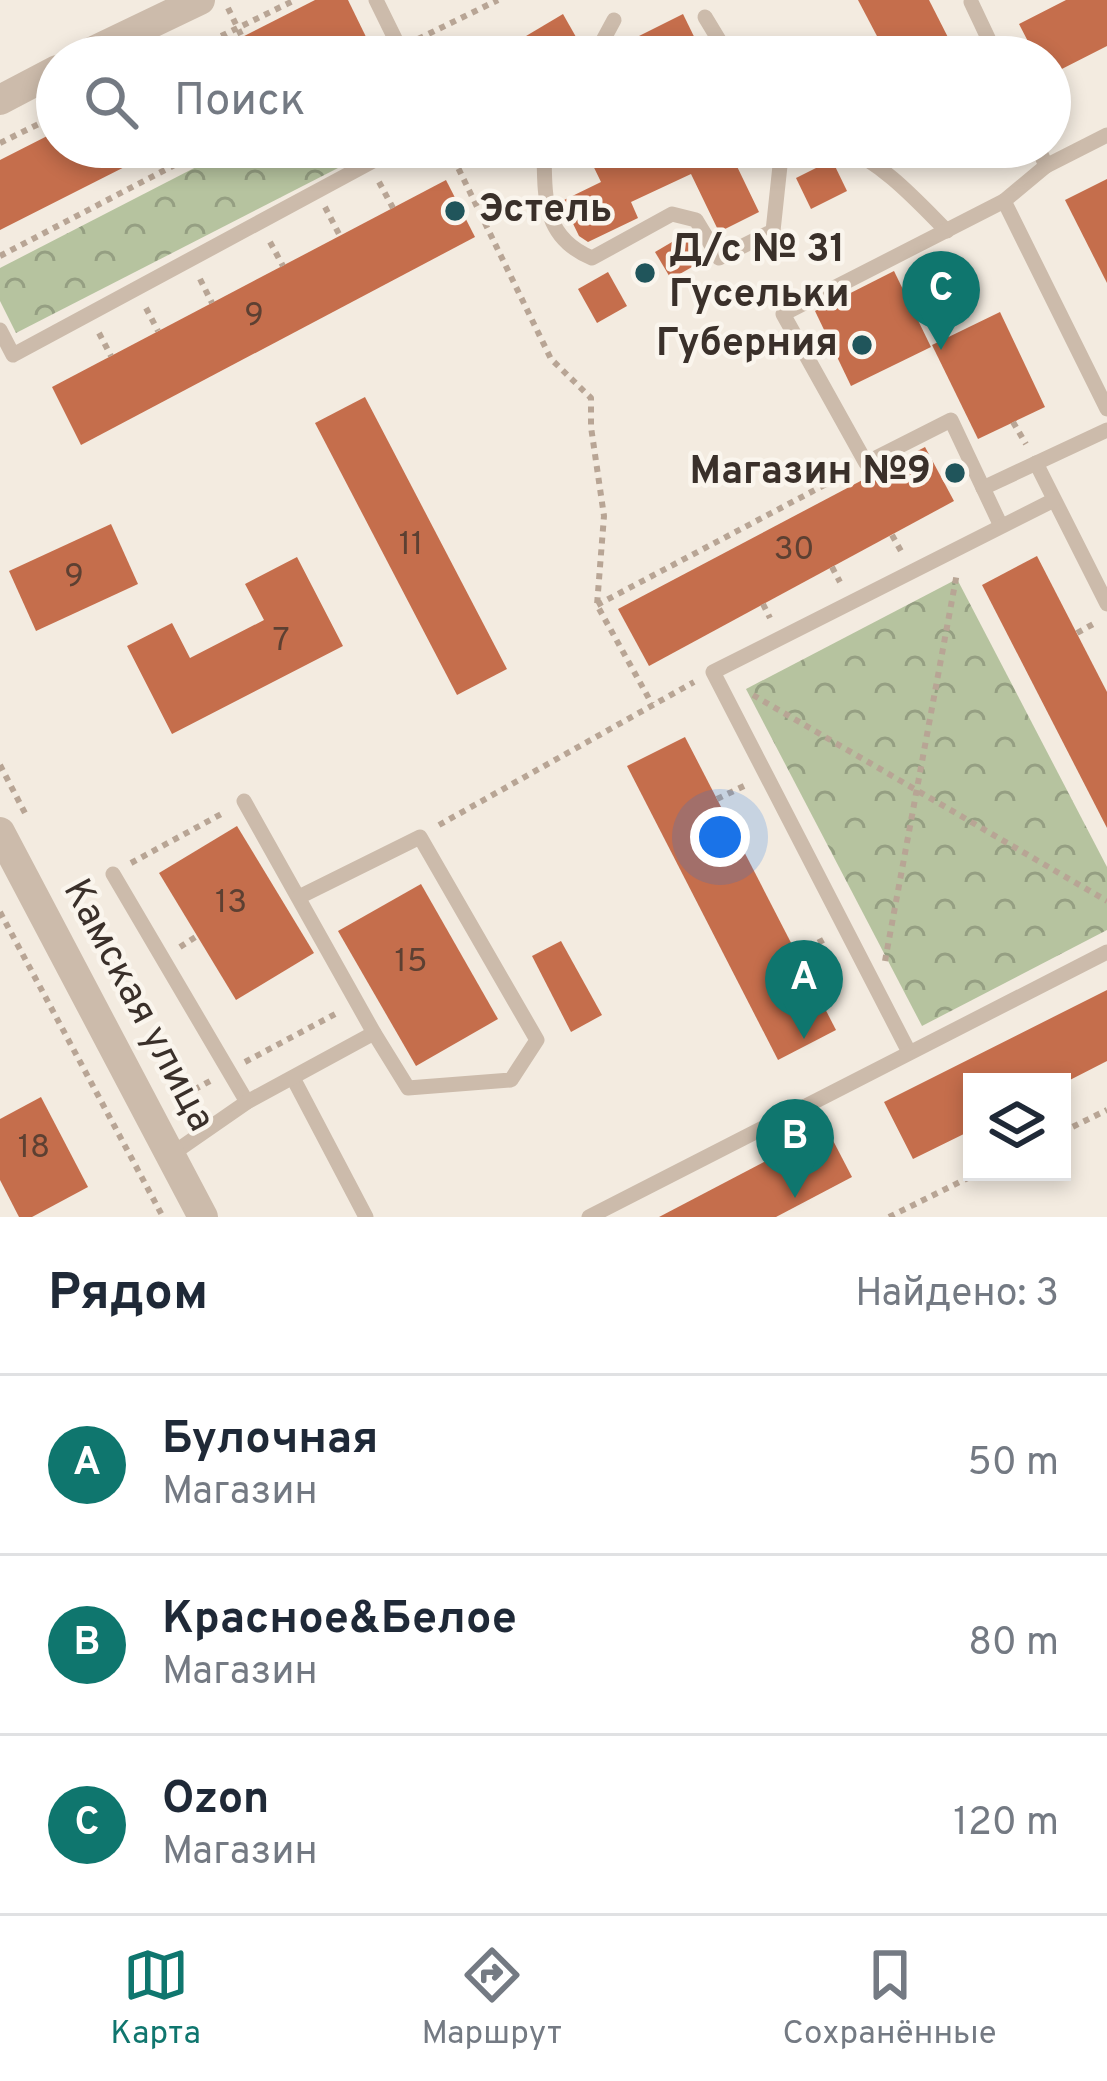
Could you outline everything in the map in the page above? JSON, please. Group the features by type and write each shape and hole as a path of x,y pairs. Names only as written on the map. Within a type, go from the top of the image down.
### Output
{"street":[{"path":"125,36 200,0"},
{"path":"0,100 36,81"},
{"name":"Камская улица","path":"0,832 203,1217"}],"lane":[{"path":"376,0 394,36"},
{"path":"972,0 988,36"},
{"path":"705,17 717,36"},
{"path":"605,36 614,20"},
{"path":"1071,153 1107,135"},
{"path":"0,330 13,355 360,168"},
{"path":"544,168 545,202 569,248 592,258 672,214 697,220 719,258 773,231 780,168"},
{"path":"877,168 947,231"},
{"path":"1000,526 951,420 866,463 783,314 1004,201 1044,168"},
{"path":"1004,201 1107,409"},
{"path":"983,488 1107,430"},
{"path":"1036,463 1107,604"},
{"path":"909,1052 713,672 1054,500"},
{"path":"244,801 374,1033 409,1088 511,1080 537,1040 420,837 299,897"},
{"path":"112,874 247,1102"},
{"path":"589,1217 1107,952"},
{"path":"172,1154 247,1102 374,1033"},
{"path":"293,1078 366,1217"}],"path":[{"path":"224,0 242,36"},
{"path":"223,36 282,11 295,0"},
{"path":"432,36 498,0"},
{"path":"0,123 17,151"},
{"path":"0,143 36,125"},
{"path":"0,256 169,168"},
{"path":"458,168 551,358 591,398 604,516 597,605 652,704"},
{"path":"597,605 866,463"},
{"path":"879,994 963,544"},
{"path":"1077,633 1107,617"},
{"path":"420,837 713,672 1107,902"},
{"path":"717,800 766,774"},
{"path":"112,874 244,801"},
{"path":"0,912 163,1217"},
{"path":"796,954 845,928"},
{"path":"173,1101 358,1003"},
{"path":"1071,1128 1107,1110"},
{"path":"889,1217 963,1180"}],"green space":[{"path":"194,168 338,168 16,333 0,301 0,268"},
{"path":"957,579 1107,867 1107,930 922,1026 746,689"}],"building":[{"path":"315,0 348,0 366,36 244,36"},
{"path":"858,0 929,0 947,36 877,36"},
{"path":"1066,0 1107,0 1107,46 1071,64 1071,36 1025,36 1019,24"},
{"path":"563,14 575,36 526,36"},
{"path":"683,14 694,36 639,36"},
{"path":"36,142 36,168 123,168 0,230 0,160"},
{"path":"594,168 738,168 759,212 719,232 691,174 631,202 638,218 588,242 579,236 562,201 601,182"},
{"path":"816,168 836,168 847,191 811,209 796,178"},
{"path":"1107,179 1107,283 1065,200"},
{"path":"446,180 475,237 81,445 52,387"},
{"path":"689,232 706,259 671,279 655,252"},
{"path":"894,271 931,347 851,386 815,311"},
{"path":"608,272 627,306 597,323 578,289"},
{"path":"1000,312 1045,407 978,439 932,345"},
{"path":"365,397 507,669 457,695 315,423"},
{"path":"925,447 954,501 649,666 618,609"},
{"path":"111,524 138,584 36,631 9,571"},
{"path":"1037,556 1107,692 1107,828 982,585"},
{"path":"297,557 343,646 172,734 127,646 172,623 190,658 264,620 245,584"},
{"path":"685,737 836,1030 778,1060 627,766"},
{"path":"237,826 314,953 236,1000 159,873"},
{"path":"421,884 498,1019 416,1066 338,931"},
{"path":"561,941 602,1015 571,1032 532,956"},
{"path":"1107,990 1107,1061 1071,1079 1071,1073 963,1073 963,1134 913,1159 884,1102"},
{"path":"41,1097 88,1187 32,1217 19,1217 0,1180 0,1119"},
{"path":"827,1129 852,1177 776,1217 659,1217"}],"place":[{"name":"Эстель","path":"455,211"},
{"name":"Д/с № 31 Гусельки","path":"645,273"},
{"name":"Губерния","path":"862,345"},
{"name":"Ozon","path":"941,350"},
{"name":"Магазин №9","path":"955,473"},
{"name":"Булочная","path":"804,1039"},
{"name":"Красное&Белое","path":"795,1198"}]}
